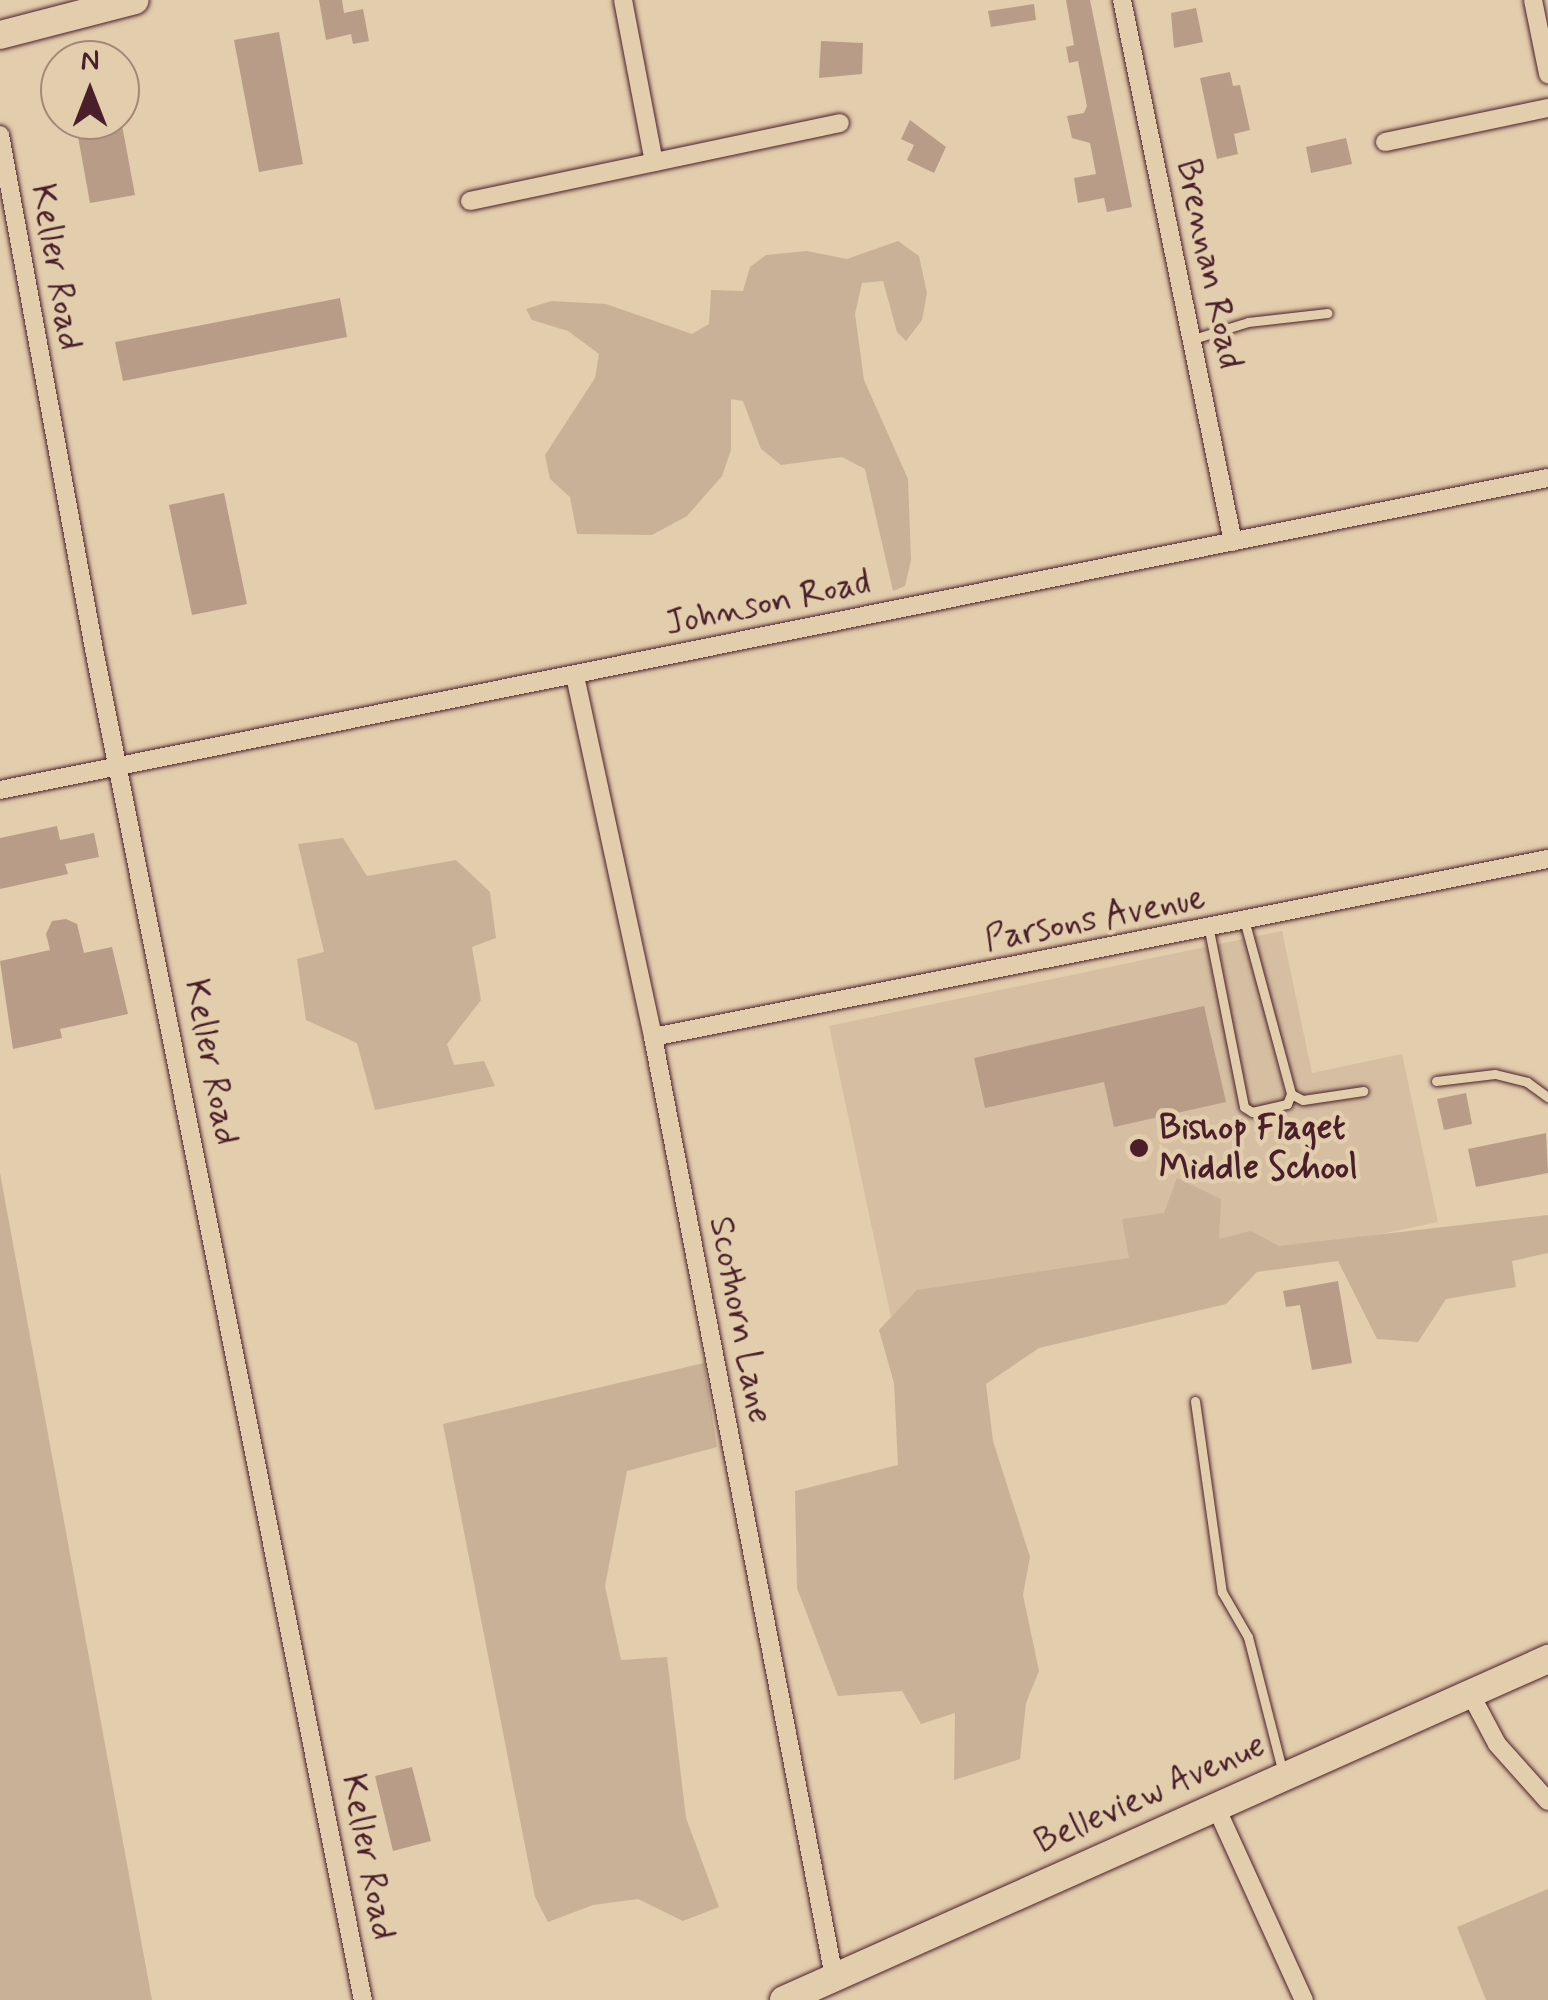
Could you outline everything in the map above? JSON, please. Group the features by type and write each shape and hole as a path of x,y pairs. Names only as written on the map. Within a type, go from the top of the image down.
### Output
{"street":[{"path":"0,36 134,0"},
{"path":"623,0 654,162"},
{"name":"Brennan Road","path":"1122,0 1233,542"},
{"path":"1533,0 1548,74"},
{"path":"1385,142 1548,108"},
{"path":"470,201 840,123"},
{"name":"Keller Road","path":"0,135 119,768 362,2000"},
{"name":"Johnson Road","path":"0,790 1548,478"},
{"name":"Scothorn Lane","path":"575,676 653,1037 834,1977"},
{"name":"Parsons Avenue","path":"653,1037 1246,923 1548,859"},
{"name":"Belleview Avenue","path":"784,2000 1548,1660"},
{"path":"1471,1695 1497,1744 1548,1801"},
{"path":"1215,1805 1304,2000"}],"lane":[{"path":"1190,340 1248,322 1327,313"},
{"path":"1208,930 1244,1108 1252,1112 1288,1104 1291,1094 1246,923"},
{"path":"1436,1082 1495,1074 1527,1082 1548,1097"},
{"path":"1291,1094 1303,1100 1362,1091"},
{"path":"1195,1401 1222,1592 1248,1637 1284,1776"}],"shaded area":[{"path":"898,241 919,256 927,293 922,320 906,341 897,332 883,281 862,283 855,314 864,380 908,479 911,560 905,586 893,591 865,469 842,457 781,465 761,449 743,401 731,399 731,450 722,476 687,516 652,535 577,534 570,497 550,479 545,455 595,378 599,354 568,331 532,320 526,309 551,301 606,304 692,334 709,324 711,290 743,291 750,267 766,255 807,251 847,259"},
{"path":"343,838 367,876 456,860 490,892 496,938 472,947 481,1000 447,1044 454,1065 484,1061 495,1086 375,1110 357,1043 306,1020 297,959 324,952 298,844"},
{"name":"Bishop Flaget Middle School","path":"1282,931 1312,1073 1402,1054 1438,1222 895,1336 829,1026"},
{"path":"0,1173 152,2000 0,2000"},
{"path":"1177,1178 1221,1199 1219,1239 1251,1231 1279,1246 1548,1215 1548,1253 1512,1261 1516,1287 1446,1299 1418,1342 1377,1339 1338,1261 1257,1272 1226,1304 1039,1348 986,1384 993,1441 1030,1557 1023,1595 1039,1671 1026,1703 1020,1759 954,1780 955,1713 921,1724 902,1691 838,1696 797,1588 795,1491 898,1465 894,1383 879,1330 917,1290 1129,1258 1122,1219 1164,1213"},
{"path":"704,1363 717,1447 627,1471 605,1586 621,1660 667,1657 686,1818 719,1907 683,1921 638,1899 593,1905 548,1922 535,1897 443,1424"},
{"path":"1548,1889 1548,2000 1486,2000 1457,1927"}],"building":[{"path":"319,0 342,0 344,13 363,9 369,41 353,44 351,34 326,40"},
{"path":"1066,0 1090,0 1132,207 1107,212 1104,198 1078,203 1074,178 1096,174 1090,143 1072,138 1067,116 1084,113 1087,106 1078,61 1069,63 1066,47 1074,45"},
{"path":"1034,4 1036,20 991,27 988,11"},
{"path":"1196,8 1203,42 1174,48 1171,13"},
{"path":"279,32 303,164 259,172 234,40"},
{"path":"821,41 863,43 862,74 819,78"},
{"path":"1230,72 1233,86 1240,85 1250,130 1234,134 1238,154 1217,159 1200,78"},
{"path":"910,120 946,147 934,173 907,160 914,145 901,139"},
{"path":"1346,138 1352,164 1311,173 1306,147"},
{"path":"79,140 125,140 135,195 90,203"},
{"path":"340,298 347,337 123,381 115,342"},
{"path":"224,493 247,604 192,615 169,505"},
{"path":"57,826 60,840 94,833 99,857 65,864 68,874 0,889 0,838"},
{"path":"66,919 77,924 84,953 112,947 128,1014 60,1029 62,1038 13,1049 0,961 50,950 46,934 52,921"},
{"path":"1204,1006 1226,1102 1114,1127 1104,1082 985,1108 974,1058"},
{"path":"1466,1093 1472,1124 1444,1130 1437,1099"},
{"path":"1546,1133 1548,1173 1476,1187 1468,1149"},
{"path":"1338,1281 1352,1363 1312,1370 1300,1305 1286,1307 1283,1291"},
{"path":"412,1767 431,1841 393,1851 375,1776"}],"place":[{"name":"Bishop Flaget Middle School","path":"1139,1148"}]}
